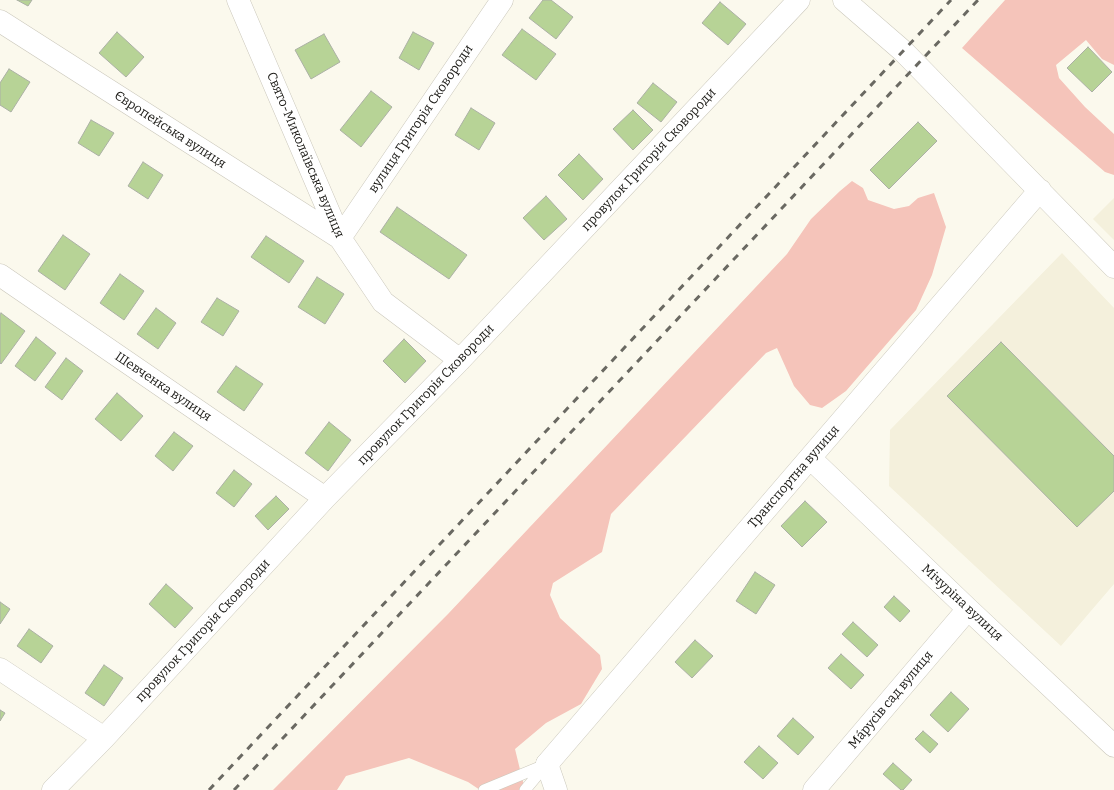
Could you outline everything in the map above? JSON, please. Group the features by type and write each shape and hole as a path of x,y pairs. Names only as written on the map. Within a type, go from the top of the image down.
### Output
{"street":[{"name":"Свято-Миколаївська вулиця","path":"238,0 340,238 383,302 460,360"},
{"name":"вулиця Григорія Сковороди","path":"340,238 502,0"},
{"name":"провулок Григорія Сковороди","path":"53,790 104,738 325,498 460,360 799,0"},
{"path":"844,0 903,51 1114,267"},
{"name":"Європейська вулиця","path":"0,21 340,238"},
{"name":"Транспортна вулиця","path":"547,764 1040,190"},
{"name":"Шевченка вулиця","path":"0,276 325,498"},
{"name":"Мічуріна вулиця","path":"810,458 1114,746"},
{"name":"Мáрусів сад вулиця","path":"814,790 968,609"},
{"path":"0,669 104,738"},
{"path":"547,764 556,790"}],"lane":[{"path":"484,790 547,764"},
{"path":"525,790 547,764"}],"shaded area":[{"path":"1005,0 1114,0 1114,65 1102,59 1086,40 1056,65 1059,78 1085,107 1114,134 1114,175 1105,172 962,48"},
{"path":"852,181 863,188 868,200 894,209 909,206 918,198 934,193 946,227 932,275 916,310 846,391 822,408 810,405 794,386 777,348 766,353 611,514 602,552 553,583 550,595 560,618 600,655 602,669 581,704 546,723 515,749 525,790 480,790 468,782 409,758 346,776 337,790 273,790 448,614 787,254 811,219"},
{"path":"1114,198 1114,240 1093,219"},
{"path":"1062,253 1114,308 1114,584 1061,646 889,486 890,430"}],"building":[{"path":"17,0 32,0 28,6"},
{"path":"543,0 551,0 573,17 556,39 529,18"},
{"path":"720,2 746,24 728,45 702,23"},
{"path":"522,29 556,54 536,80 502,55"},
{"path":"117,32 144,57 126,77 99,53"},
{"path":"413,32 434,43 419,70 399,58"},
{"path":"324,34 340,62 311,79 295,50"},
{"path":"1088,47 1112,72 1092,92 1067,68"},
{"path":"9,69 30,82 11,112 0,105 0,83"},
{"path":"653,83 677,102 661,122 637,103"},
{"path":"371,91 392,107 361,147 340,130"},
{"path":"471,108 495,123 479,150 455,135"},
{"path":"633,110 653,130 633,150 613,129"},
{"path":"91,120 114,133 99,156 78,143"},
{"path":"918,122 937,141 889,189 870,170"},
{"path":"579,154 603,179 583,200 558,175"},
{"path":"143,162 163,175 148,199 128,186"},
{"path":"546,196 567,219 544,240 523,218"},
{"path":"397,207 467,255 449,279 380,232"},
{"path":"63,235 90,254 65,290 38,271"},
{"path":"266,236 304,261 289,283 251,257"},
{"path":"120,274 144,291 124,320 100,303"},
{"path":"317,277 344,294 325,324 298,307"},
{"path":"217,298 239,311 223,336 201,322"},
{"path":"156,308 176,323 158,349 137,334"},
{"path":"1,313 25,331 1,364 0,315"},
{"path":"36,337 56,353 35,381 15,366"},
{"path":"404,339 426,361 405,383 383,361"},
{"path":"1001,342 1114,456 1114,491 1077,527 947,396"},
{"path":"66,358 83,371 62,400 45,387"},
{"path":"236,366 263,384 244,411 217,392"},
{"path":"117,393 143,416 121,441 95,419"},
{"path":"329,422 351,440 328,471 305,453"},
{"path":"174,432 193,446 173,471 155,456"},
{"path":"234,470 252,484 234,507 216,493"},
{"path":"276,496 289,509 268,530 255,516"},
{"path":"805,501 827,522 802,547 781,526"},
{"path":"755,572 775,585 756,614 736,601"},
{"path":"166,584 193,608 175,628 149,604"},
{"path":"894,596 910,611 900,622 884,607"},
{"path":"0,602 10,609 0,624"},
{"path":"853,622 878,645 867,657 842,634"},
{"path":"29,629 53,646 41,663 17,646"},
{"path":"695,640 713,656 692,678 675,662"},
{"path":"841,654 864,675 851,689 828,668"},
{"path":"104,665 123,678 104,706 85,693"},
{"path":"951,692 969,709 948,732 930,715"},
{"path":"0,710 5,713 0,721"},
{"path":"793,718 814,737 798,755 777,736"},
{"path":"923,731 938,744 930,753 915,739"},
{"path":"759,746 778,763 763,779 744,762"},
{"path":"893,763 912,780 903,790 901,790 883,774"}],"railway":[{"path":"209,790 951,0"},
{"path":"234,790 978,0"}]}
